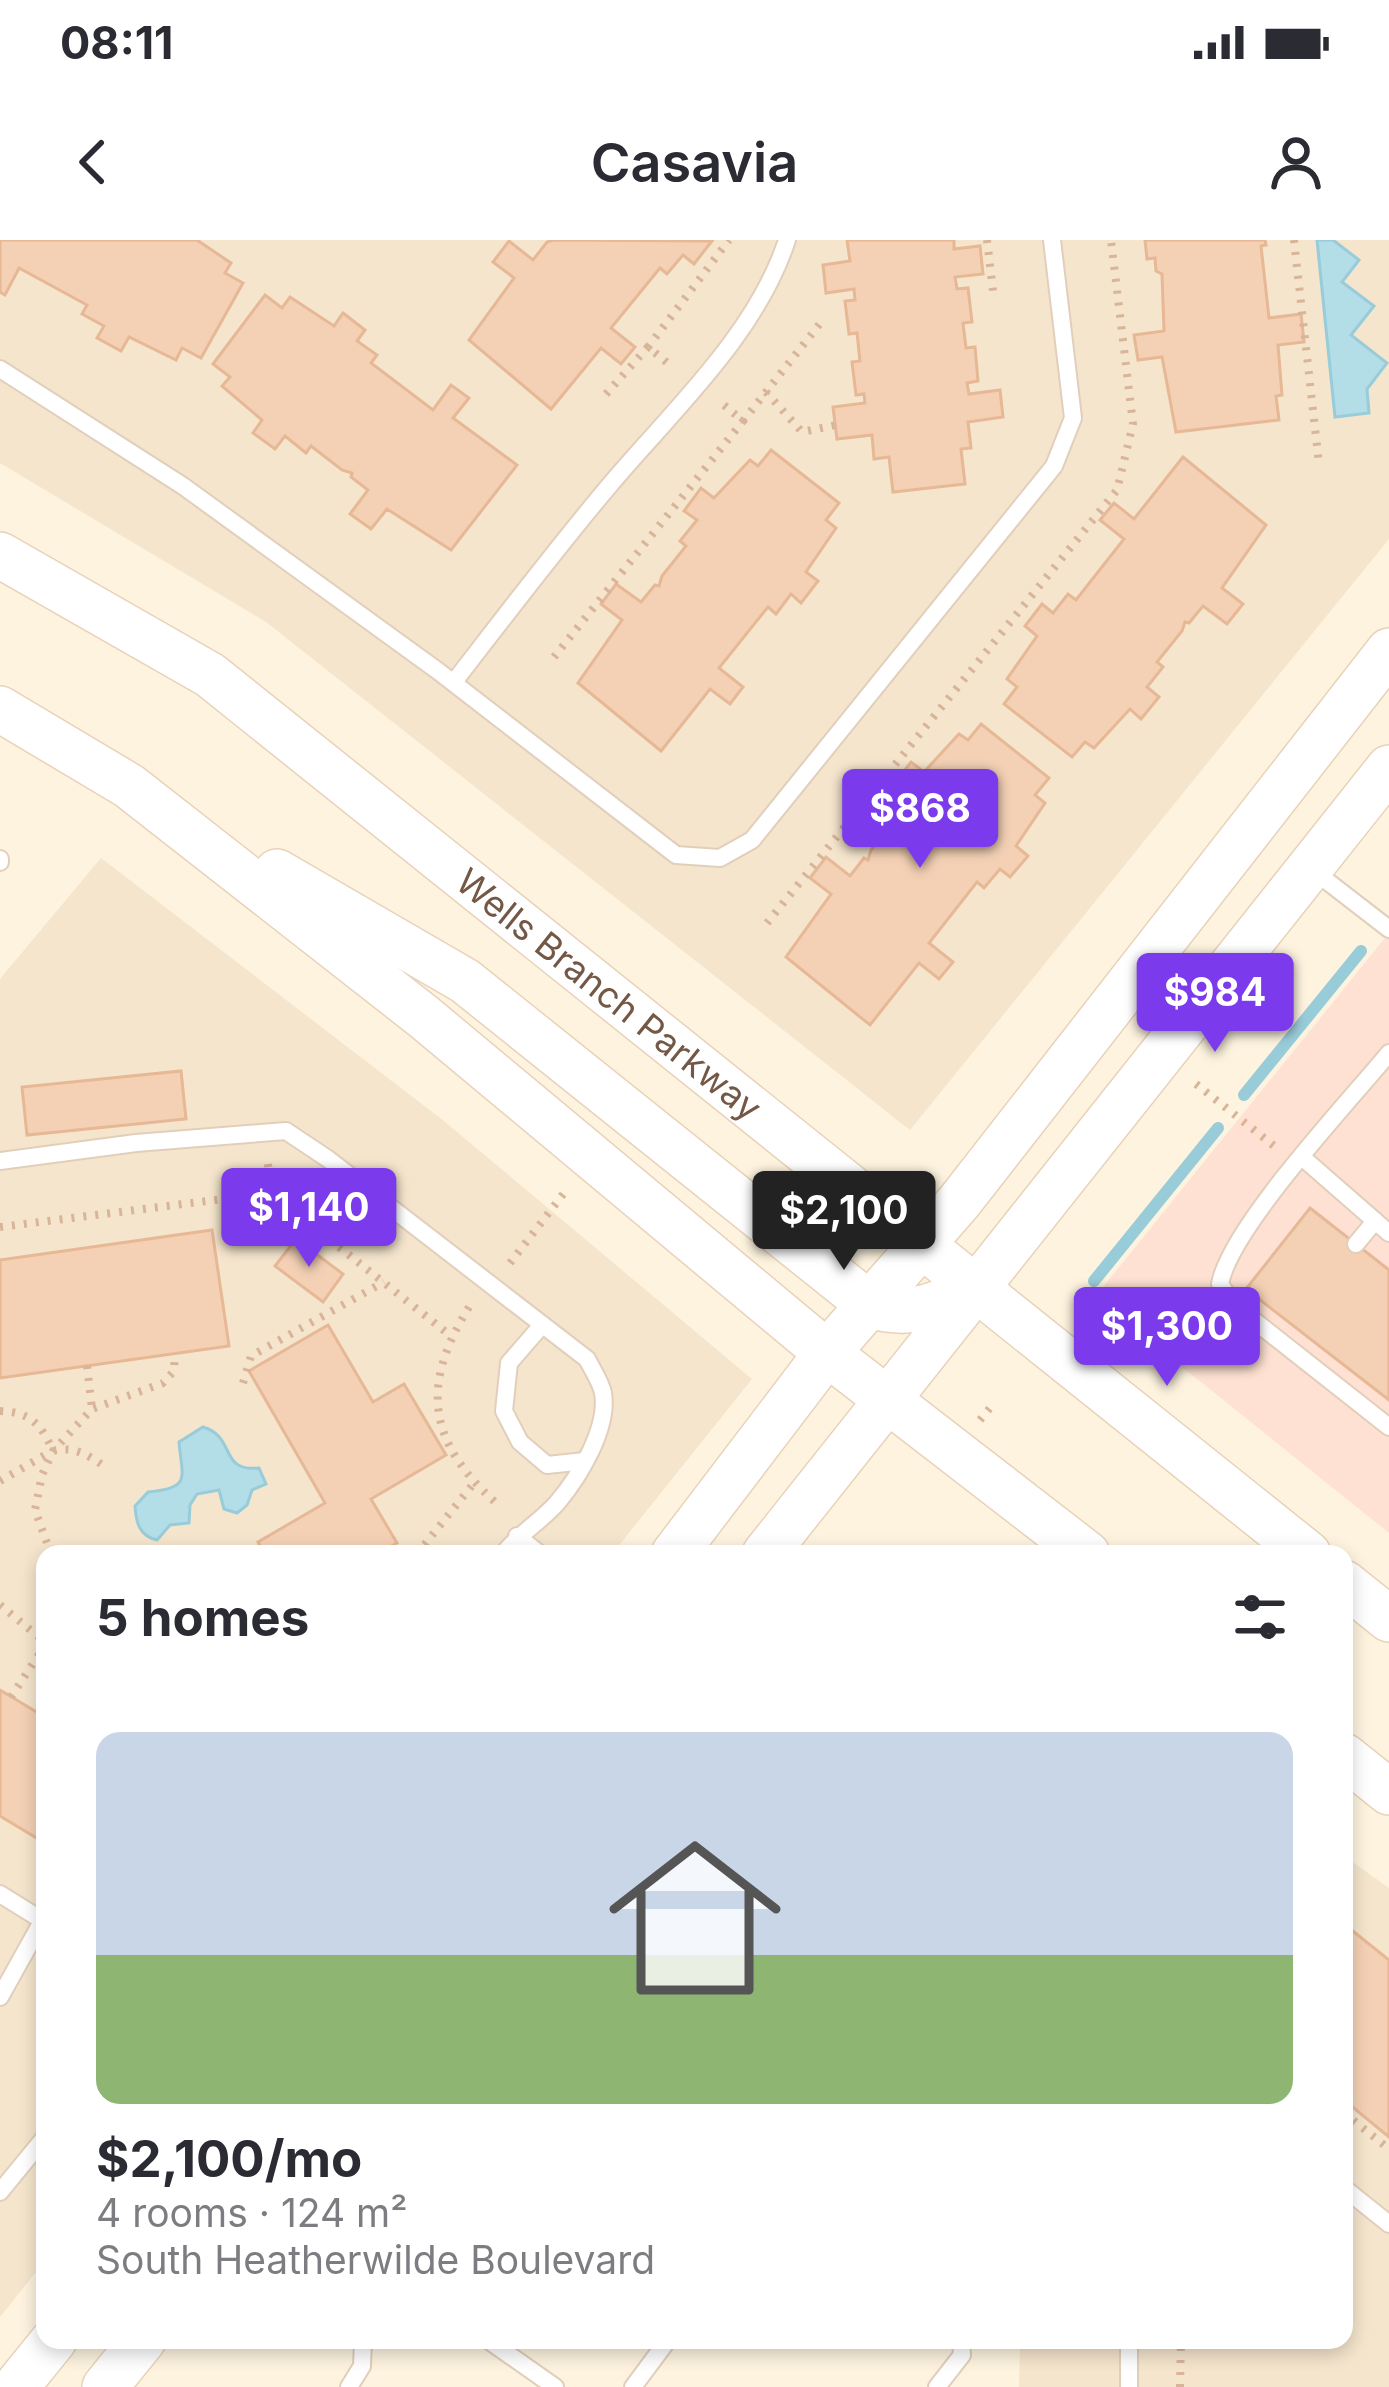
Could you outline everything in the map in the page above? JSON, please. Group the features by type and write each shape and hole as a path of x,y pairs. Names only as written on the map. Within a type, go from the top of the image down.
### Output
{"main road":[{"name":"Wells Branch Parkway","path":"0,555 211,675 1297,1545"},
{"path":"681,1545 827,1353 959,1202 1389,650"},
{"path":"0,709 465,981 870,1305 895,1312 928,1310 976,1287"},
{"path":"772,1545 1389,768"},
{"path":"129,786 424,1017 827,1353 1076,1545"},
{"path":"1353,1763 1389,1792"},
{"path":"16,2387 46,2349"},
{"path":"105,2387 136,2349"}],"lane":[{"path":"454,682 556,549 740,332 774,281 788,240"},
{"path":"0,369 182,486 454,682 676,855 720,858 752,839 1054,466 1073,418 1052,240"},
{"path":"1310,868 1389,929"},
{"path":"1388,1399 1382,1422 1234,1304 1220,1284 1224,1261 1389,1053"},
{"path":"0,1162 136,1143 286,1131 328,1159 587,1359 603,1391 602,1419 585,1461 556,1504 510,1545"},
{"path":"1303,1158 1382,1227 1356,1244"},
{"path":"1279,1340 1292,1324"},
{"path":"542,1325 508,1363 504,1411 520,1442 547,1465 585,1461"},
{"path":"1327,1378 1340,1362"},
{"path":"517,1536 528,1545"},
{"path":"0,1894 36,1916"},
{"path":"0,1997 36,1935"},
{"path":"0,2192 36,2148"},
{"path":"1353,2195 1389,2224"},
{"path":"349,2387 362,2366 363,2349"},
{"path":"501,2349 555,2387"},
{"path":"633,2387 661,2349"},
{"path":"937,2387 962,2349"},
{"path":"1129,2349 1129,2387"}],"path":[{"path":"606,394 729,240"},
{"path":"987,240 994,299"},
{"path":"767,923 1117,490 1133,424 1111,240"},
{"path":"1294,240 1319,464"},
{"path":"554,657 822,321"},
{"path":"648,347 670,365"},
{"path":"766,392 802,432 836,425"},
{"path":"717,399 743,421"},
{"path":"1196,1084 1279,1150"},
{"path":"268,1164 271,1192 451,1336"},
{"path":"0,1227 271,1192"},
{"path":"510,1263 564,1193"},
{"path":"243,1383 250,1356 384,1282"},
{"path":"469,1306 451,1336 440,1369 438,1406 448,1448 495,1502"},
{"path":"1146,1354 1162,1336 1219,1346 1234,1325"},
{"path":"0,1481 53,1450 92,1408 163,1383 173,1372 175,1353"},
{"path":"87,1366 92,1408"},
{"path":"977,1424 994,1403"},
{"path":"0,1412 25,1413 43,1428 53,1450 35,1510 48,1545"},
{"path":"53,1450 87,1454 108,1469"},
{"path":"424,1545 474,1483"},
{"path":"0,1604 36,1636"},
{"path":"11,1696 36,1658"},
{"path":"1353,2120 1389,2149"},
{"path":"1180,2387 1181,2349"}],"shaded area":[{"path":"0,240 1389,240 1389,539 910,1130 266,622 0,463"},
{"path":"101,858 444,1121 752,1379 619,1545 36,1545 36,2272 0,2317 0,979"},
{"path":"1389,933 1389,1533 1095,1297"},
{"path":"1353,1862 1389,1888 1389,2387 1019,2387 1020,2349 1353,2349"}],"water":[{"path":"1317,240 1333,240 1359,260 1342,282 1374,306 1351,335 1387,363 1367,389 1369,413 1335,417"},
{"path":"203,1427 220,1438 238,1465 259,1468 266,1484 252,1490 247,1505 237,1513 224,1509 219,1490 197,1494 190,1505 189,1523 170,1525 157,1540 151,1538 140,1528 135,1506 148,1492 178,1484 182,1473 179,1442"}],"building":[{"path":"0,240 197,240 231,263 225,273 243,283 201,358 182,348 176,360 129,337 121,351 97,338 104,326 82,314 87,305 19,268 5,295 0,292"},
{"path":"554,240 712,241 694,264 683,255 667,274 660,268 611,328 635,347 621,364 601,348 551,409 469,340 514,278 493,262 509,241 533,260"},
{"path":"847,240 954,240 954,249 980,246 983,274 955,277 957,289 968,288 972,322 963,323 966,348 975,347 978,381 967,383 969,394 1000,390 1003,417 968,422 971,448 961,449 965,484 893,492 889,457 874,459 872,435 837,439 833,407 865,403 864,394 856,395 852,362 860,361 857,333 849,334 845,301 855,300 854,289 826,293 823,265 850,261"},
{"path":"1145,240 1265,240 1266,245 1261,246 1269,318 1301,314 1304,342 1278,345 1279,420 1176,432 1162,357 1138,360 1134,335 1164,331 1162,274 1156,271 1155,258 1147,259"},
{"path":"265,295 282,308 290,297 334,326 343,313 365,330 357,341 377,355 371,363 433,410 451,385 469,398 453,418 517,465 451,550 387,509 371,529 350,514 368,490 352,473 311,446 306,453 285,436 275,449 253,433 262,420 222,386 230,377 213,364"},
{"path":"771,450 839,503 826,520 836,528 806,572 818,581 801,603 791,594 776,614 768,607 719,668 743,687 730,704 710,689 661,751 578,683 622,620 601,604 616,584 641,602 659,586 686,546 680,541 697,520 684,511 701,488 714,498 750,460 758,466"},
{"path":"1183,457 1266,525 1222,588 1243,604 1227,624 1203,606 1185,622 1157,662 1163,667 1147,687 1159,697 1141,719 1130,709 1094,748 1085,742 1072,757 1004,704 1017,687 1007,679 1037,636 1025,626 1042,604 1053,613 1068,594 1076,600 1124,539 1100,520 1114,503 1134,519"},
{"path":"981,724 1049,778 1035,795 1045,803 1016,846 1028,856 1010,877 1000,869 984,888 977,882 929,943 953,962 939,979 919,963 870,1025 786,957 831,894 810,878 826,857 850,876 864,858 868,860 896,820 890,815 907,795 894,784 911,762 924,772 959,734 968,740"},
{"path":"181,1071 186,1119 27,1135 22,1087"},
{"path":"1310,1208 1389,1270 1389,1400 1246,1289"},
{"path":"212,1230 229,1346 0,1378 0,1260"},
{"path":"296,1239 343,1274 323,1302 275,1266"},
{"path":"328,1325 373,1402 404,1384 446,1455 371,1499 397,1543 260,1545 325,1503 249,1371"},
{"path":"0,1690 36,1712 36,1838 0,1816"},
{"path":"1353,1931 1389,1960 1389,2137 1353,2107"}],"waterway":[{"path":"1244,1095 1361,951"},
{"path":"1094,1281 1218,1128"}]}
